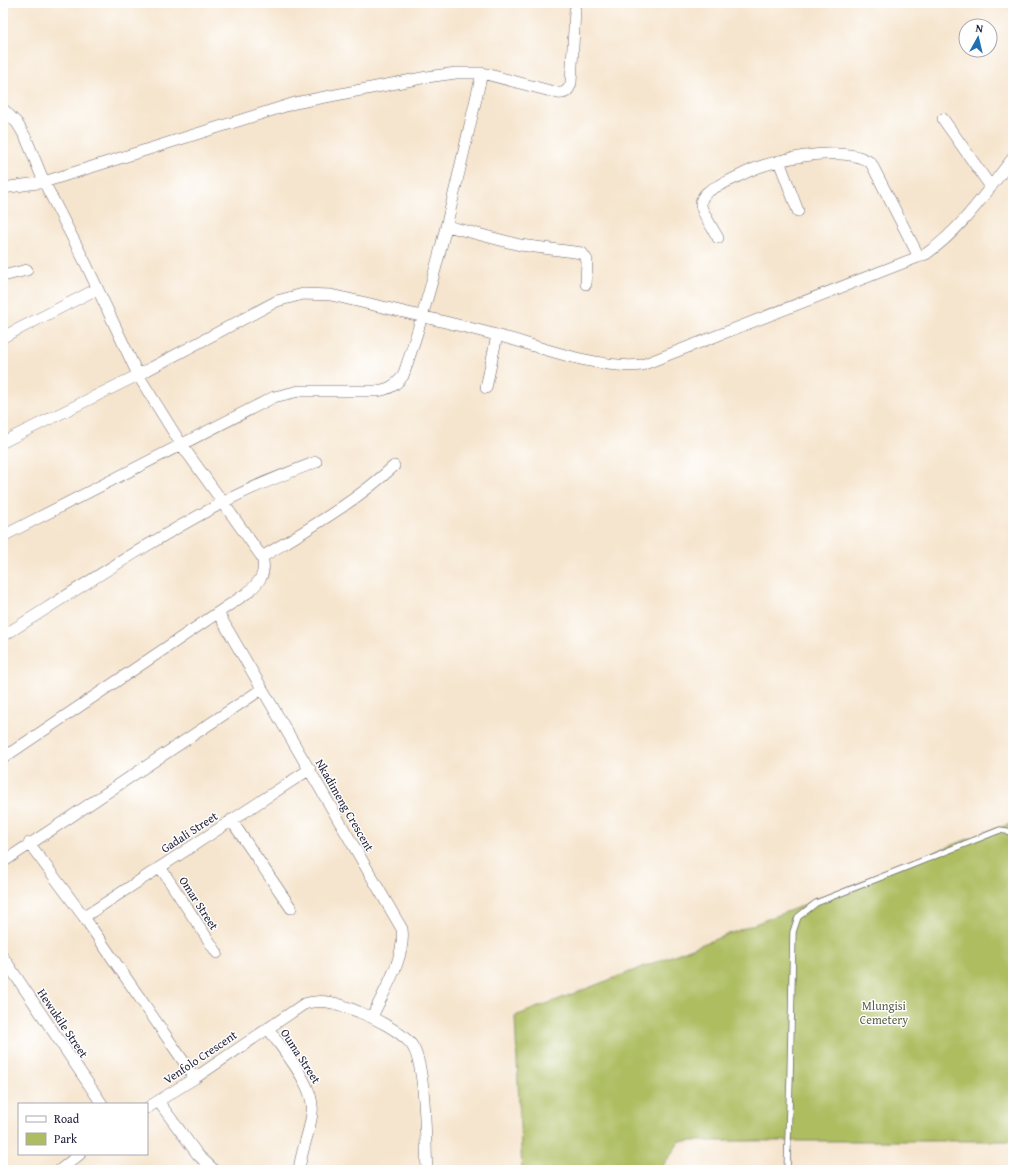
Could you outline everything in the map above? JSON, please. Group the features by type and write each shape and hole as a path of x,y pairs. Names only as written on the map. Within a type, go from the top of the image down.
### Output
{"street":[{"path":"3,188 44,182 295,103 427,77 456,73 482,73 558,93 567,92 571,83 575,10"},
{"path":"3,536 260,404 287,393 317,390 366,392 387,389 394,386 403,376 422,316 447,226 482,73"},
{"path":"3,109 17,123 26,138 44,182 86,264 138,375 181,444 262,557 264,570 260,580 247,593 3,758"},
{"path":"943,119 991,187"},
{"path":"718,238 702,208 701,203 704,195 709,191 750,171 779,162 817,155 838,154 860,156 873,166 919,257"},
{"path":"3,442 138,375 278,301 303,294 331,295 422,316 597,362 624,366 642,365 919,257 935,247 951,234 991,187 1013,158"},
{"path":"779,162 798,211"},
{"path":"447,226 520,245 582,253 587,260 586,284"},
{"path":"3,276 27,270"},
{"path":"3,337 97,290"},
{"path":"486,388 497,335"},
{"path":"3,636 102,573 223,502 250,489 316,462"},
{"path":"262,557 347,504 394,466"},
{"name":"Nkadimeng Crescent","path":"218,613 402,929 403,945 400,957 372,1017"},
{"path":"3,862 262,689"},
{"name":"Gadali Street","path":"84,917 310,769"},
{"path":"231,820 291,908"},
{"path":"30,843 84,917 195,1078"},
{"name":"Omar Street","path":"160,867 217,953"},
{"name":"Hewukile Street","path":"5,963 101,1103"},
{"name":"Venfolo Crescent","path":"148,1107 195,1078 304,1004 311,1002 334,1002 372,1017 405,1038 415,1052 422,1086 427,1170"},
{"name":"Ouma Street","path":"268,1028 307,1086 311,1097 312,1112 299,1170"},
{"path":"158,1101 198,1155 214,1170"},
{"path":"60,1170 79,1155"}],"lane":[{"path":"786,1170 791,1070 793,932 798,917 816,903 1000,830 1013,832"}],"green space":[{"name":"Mlungisi Cemetery","path":"1013,823 1013,1141 680,1141 660,1170 522,1170 515,1016 794,909 983,833"}]}
